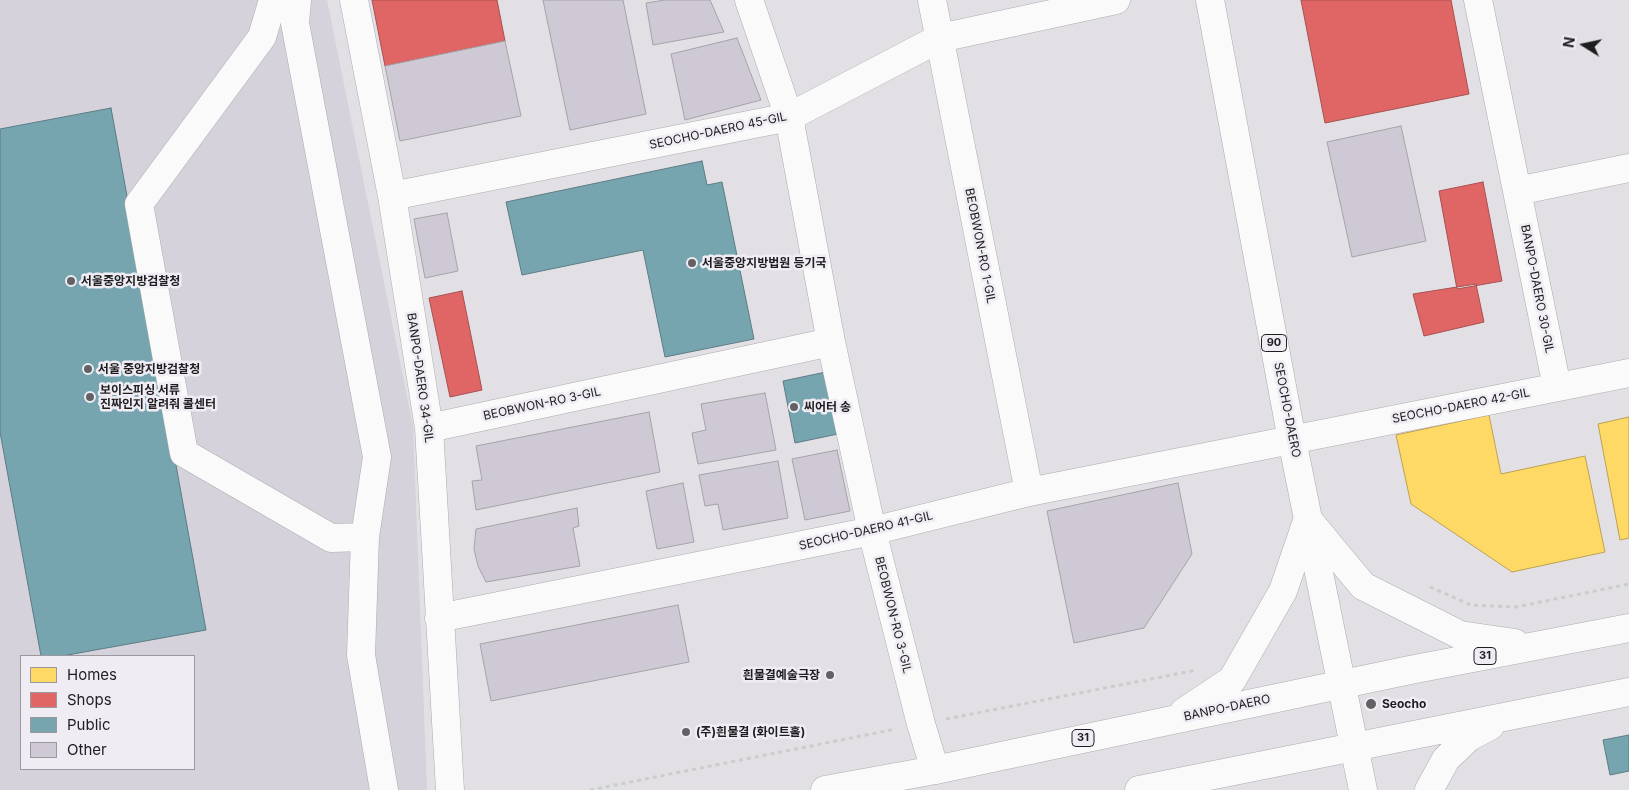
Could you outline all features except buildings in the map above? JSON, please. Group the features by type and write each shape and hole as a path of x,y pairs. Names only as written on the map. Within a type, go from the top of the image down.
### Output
{"street":[{"path":"273,0 262,37 139,204 184,453 331,538 365,537"},
{"path":"297,0 295,23 377,457 365,537 361,656 384,790"},
{"name":"BANPO-DAERO 34-GIL","path":"354,0 392,196 429,428 450,790"},
{"name":"BEOBWON-RO 3-GIL","path":"749,0 789,117 831,342 872,531 921,724 935,770"},
{"name":"BEOBWON-RO 1-GIL","path":"932,0 1029,492"},
{"name":"SEOCHO-DAERO 45-GIL","path":"392,196 789,117 940,38 1116,0"},
{"name":"SEOCHO-DAERO","path":"1210,0 1292,440 1362,790"},
{"name":"BANPO-DAERO 30-GIL","path":"1478,0 1557,387"},
{"path":"1517,191 1629,168"},
{"name":"BEOBWON-RO 3-GIL","path":"429,428 831,342"},
{"name":"SEOCHO-DAERO 42-GIL","path":"1292,440 1629,373"},
{"name":"SEOCHO-DAERO 41-GIL","path":"439,618 872,531 1029,492 1292,440"},
{"path":"1308,519 1363,586 1460,635 1538,646"},
{"path":"1171,720 1232,680 1283,591 1308,519"},
{"name":"BANPO-DAERO","path":"825,790 935,770 1341,684 1629,628"},
{"path":"1139,790 1629,692"},
{"path":"1429,790 1446,759 1469,736 1506,717"},
{"path":"1182,782 1216,790"}],"path":[{"path":"1430,587 1471,605 1516,607 1629,584"}],"shaded area":[{"path":"0,0 327,0 413,426 427,790 0,790"}],"place":[{"name":"서울중앙지방법원 등기국","path":"692,263"},
{"name":"서울중앙지방검찰청","path":"71,281"},
{"name":"서울 중앙지방검찰청","path":"88,369"},
{"name":"보이스피싱 서류 진짜인지 알려줘 콜센터","path":"90,397"},
{"name":"씨어터 송","path":"794,407"},
{"name":"흰물결예술극장","path":"830,675"},
{"name":"Seocho","path":"1371,704"},
{"name":"(주)흰물결 (화이트홀)","path":"686,732"}]}
